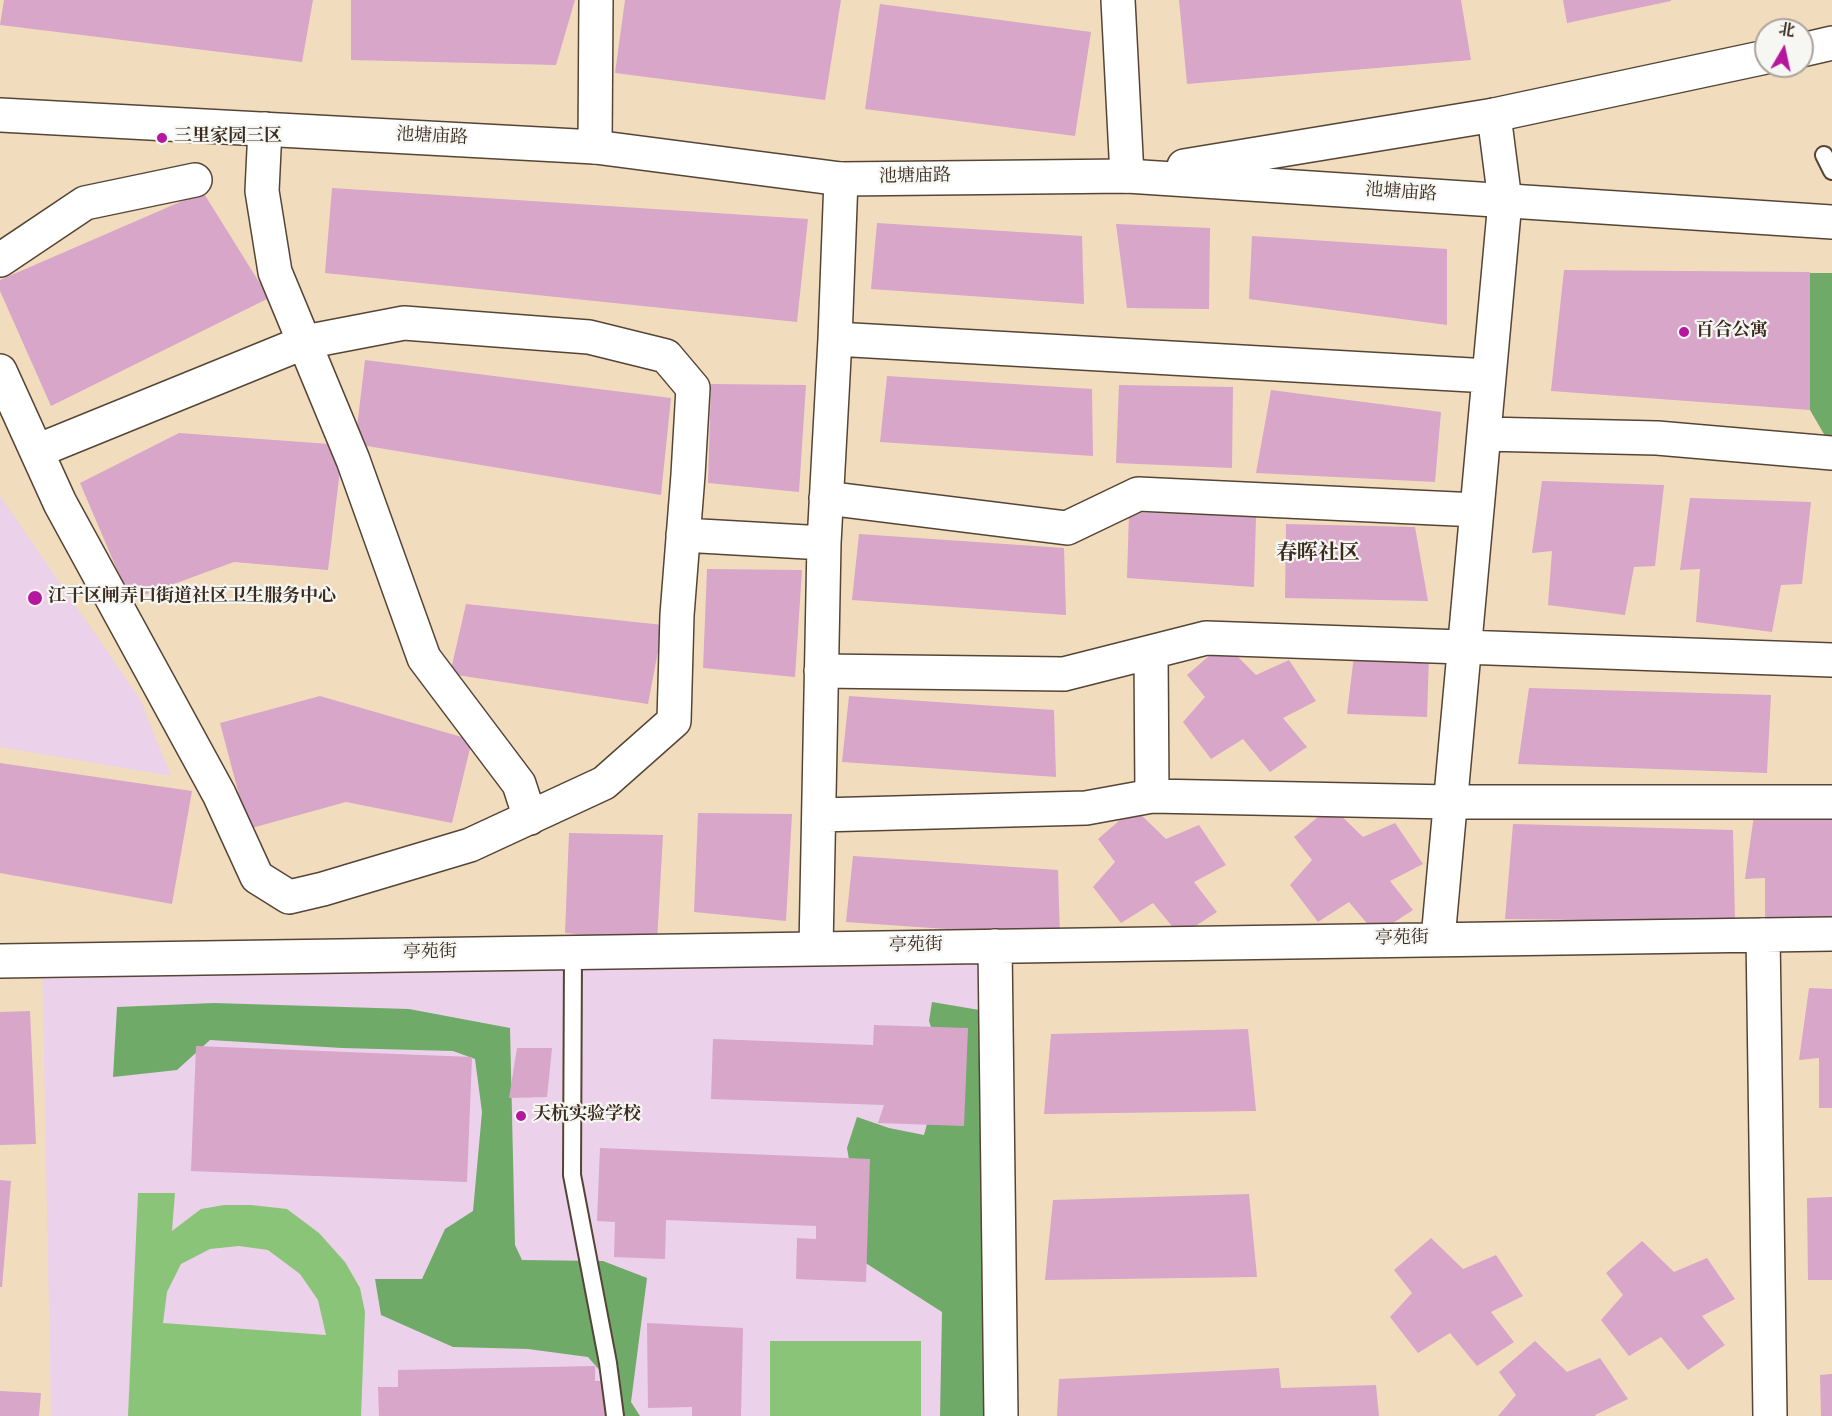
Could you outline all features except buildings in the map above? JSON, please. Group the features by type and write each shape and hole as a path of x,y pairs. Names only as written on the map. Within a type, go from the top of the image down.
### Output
{"street":[{"path":"595,147 596,0"},
{"path":"1118,0 1126,176 1494,115 1754,60"},
{"path":"1814,47 1832,43"},
{"name":"池塘庙路","path":"0,115 595,147 841,179 1126,176 1832,222"},
{"path":"1437,939 1505,201 1494,115"},
{"path":"265,129 262,191 275,272 353,460 424,658 519,784 530,818"},
{"path":"816,948 824,543 841,179"},
{"path":"0,260 85,203 195,180"},
{"path":"0,371 60,503 219,794 257,877 289,897 470,845 530,818 604,783 674,721 677,615 693,388 666,356 589,337 404,323 304,342 37,451"},
{"path":"835,339 1489,376"},
{"path":"1484,434 1657,438 1832,453"},
{"path":"826,498 1067,528 1138,494 1477,510"},
{"path":"684,535 824,543"},
{"path":"821,671 1064,674 1206,638 1832,660"},
{"path":"1151,652 1152,796"},
{"path":"819,815 1086,808 1152,796 1450,801 1832,802"},
{"name":"亭苑街","path":"0,961 1832,934"},
{"path":"1763,935 1770,1416"},
{"path":"995,946 1001,1416"}],"lane":[{"path":"1824,154 1832,171"},
{"path":"573,952 572,1175 608,1363 615,1416"}],"shaded area":[{"name":"江干区闸弄口街道社区卫生服务中心","path":"0,496 140,699 171,776 0,747"},
{"name":"天杭实验学校","path":"995,946 1001,1416 51,1416 42,960"}],"green space":[{"path":"1810,273 1832,273 1832,448 1810,410"},
{"path":"932,1002 1009,1015 1014,1150 1011,1337 1014,1416 940,1416 942,1312 864,1262 847,1148 857,1117 889,1128 924,1135 943,1064 929,1021"},
{"path":"214,1003 409,1009 510,1028 515,1245 522,1260 603,1261 647,1278 631,1402 640,1416 610,1416 602,1373 588,1357 528,1349 453,1347 381,1315 375,1279 422,1279 445,1229 473,1211 482,1112 475,1059 453,1051 342,1048 210,1040 177,1070 113,1077 117,1007"},
{"path":"138,1193 175,1193 172,1231 201,1209 224,1205 251,1205 287,1209 319,1233 345,1262 360,1288 365,1312 361,1416 128,1416","holes":["239,1246 268,1250 300,1274 318,1300 326,1335 163,1323 167,1292 181,1264 210,1249"]},
{"path":"770,1341 921,1341 921,1416 770,1416"}],"place":[{"name":"三里家园三区","path":"162,138"},
{"name":"百合公寓","path":"1684,332"},
{"name":"江干区闸弄口街道社区卫生服务中心","path":"35,598"},
{"name":"天杭实验学校","path":"521,1116"}],"district":[{"name":"春晖社区","path":"1318,555"}]}
